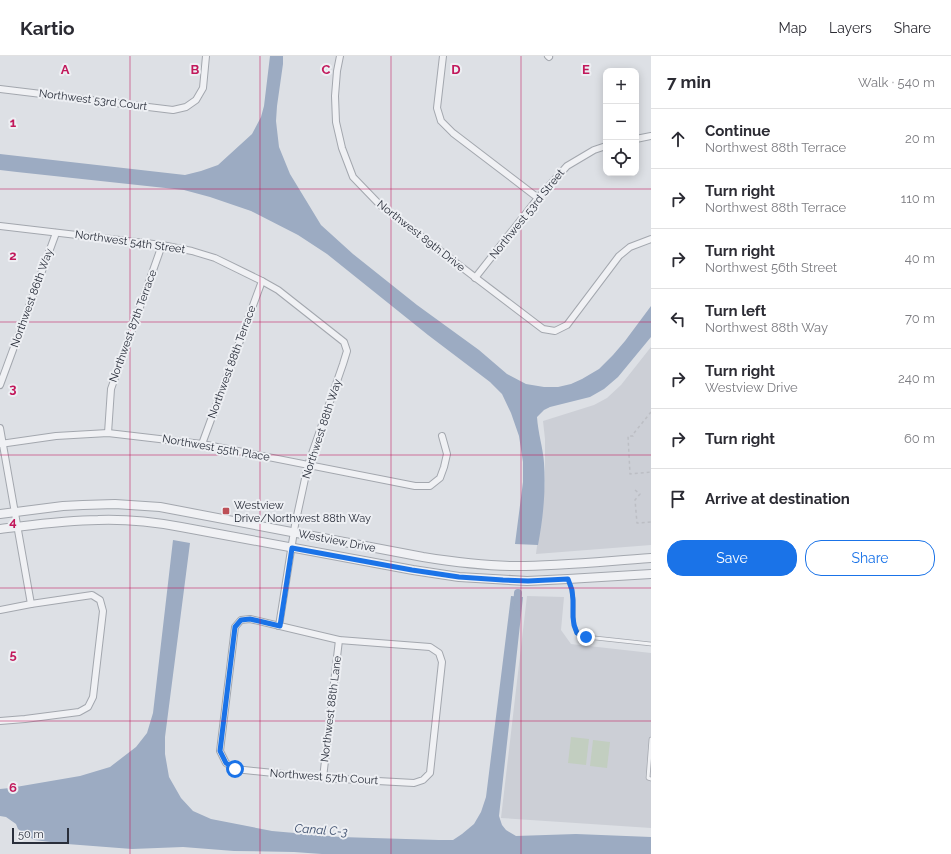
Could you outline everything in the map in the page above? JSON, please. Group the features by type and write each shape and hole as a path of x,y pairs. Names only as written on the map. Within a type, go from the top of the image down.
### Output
{"street":[{"name":"Northwest 53rd Court","path":"0,89 173,110 186,107 196,100 203,88 206,56"},
{"name":"Northwest 89th Drive","path":"340,56 335,96 336,122 342,148 353,177 380,205 543,329 555,331 567,325 618,256 630,247 651,239"},
{"path":"443,56 437,108 441,121 453,133 538,198"},
{"path":"639,138 651,136"},
{"name":"Northwest 53rd Street","path":"475,278 538,198 567,166 594,150 603,147"},
{"name":"Northwest 54th Street","path":"0,226 162,245 192,251 215,258 278,290 344,342 347,351"},
{"name":"Northwest 86th Way","path":"0,385 56,233"},
{"name":"Northwest 87th Terrace","path":"108,433 111,389 162,245"},
{"name":"Northwest 88th Terrace","path":"202,444 262,281"},
{"name":"Northwest 88th Way","path":"280,626 294,533 308,464 347,351"},
{"path":"0,428 31,604"},
{"name":"Northwest 55th Place","path":"2,444 56,436 108,433 202,444 415,486 430,486 440,478 444,467 447,454 442,436"},
{"name":"Westview Drive","path":"0,514 82,505 114,504 160,507 441,560 517,566 651,558"},
{"name":"Westview Drive","path":"0,529 77,520 154,522 420,572 459,577 515,580 568,579 651,574"},
{"path":"0,610 92,595 100,600 103,611 93,697 88,706 79,712 25,720 0,721"},
{"name":"Northwest 57th Court","path":"280,626 250,619 241,620 235,627 220,751 226,763 235,769 323,778 414,783 423,780 430,773 442,662 440,653 430,647 339,640"},
{"path":"280,626 339,640"},
{"name":"Northwest 88th Lane","path":"323,778 339,640"}],"lane":[{"path":"568,579 572,590 573,617 577,633 586,637 651,644"},
{"path":"651,739 648,778 651,779"}],"path":[{"path":"651,412 633,436 628,436 630,474 651,472"},
{"path":"635,490 640,494 635,500 637,523 651,522"}],"shaded area":[{"path":"651,347 651,545 536,554 545,484 545,439 543,421 594,405 607,398 621,385"},
{"path":"527,596 564,597 561,630 571,644 651,653 651,828 501,818"}],"green space":[{"path":"571,737 589,739 586,765 568,763"},
{"path":"593,740 610,742 607,768 590,766"}],"water":[{"path":"270,56 283,56 276,121 279,147 290,174 321,225 353,254 417,305 479,350 507,374 526,384 544,387 558,387 571,384 582,379 599,369 613,355 651,306 651,337 618,377 604,389 590,397 550,407 544,410 537,417 545,473 543,515 538,545 515,544 523,482 523,462 519,436 511,413 502,394 490,382 428,335 327,254 298,235 251,211 184,190 0,170 0,154 185,175 218,165 252,134 261,117 264,106"},
{"path":"173,540 190,543 165,737 165,754 169,777 181,798 193,811 211,819 272,831 340,837 453,840 474,824 481,812 486,797 511,596 523,597 499,816 502,825 506,830 516,836 576,834 651,837 651,854 322,854 234,851 183,847 132,849 34,840 18,829 16,824 6,817 0,816 0,789 80,776 110,767 136,747 147,733 153,713"}],"waterway":[{"path":"517,607 518,593"}],"place":[{"name":"Westview Drive/Northwest 88th Way","path":"226,511"}],"route":[{"path":"235,769 226,763 220,751 235,627 241,620 250,619 280,626 292,548 434,574 459,577 528,581 568,579 572,590 572,614 574,625 577,633 586,637"}],"water label":[{"name":"Canal C-3","path":"321,830"}]}
